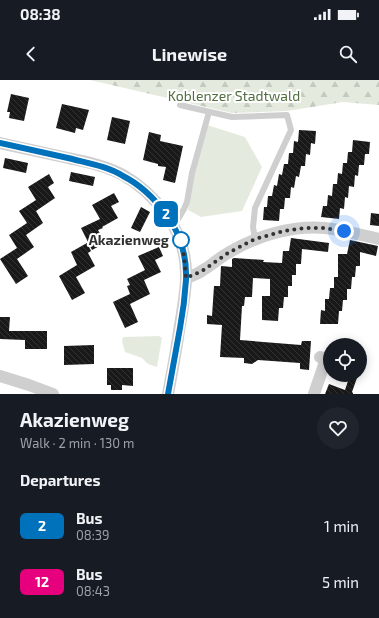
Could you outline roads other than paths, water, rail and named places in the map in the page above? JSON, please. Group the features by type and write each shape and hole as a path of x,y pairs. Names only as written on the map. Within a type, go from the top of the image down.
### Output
{"street":[{"path":"0,143 86,162 122,175 148,194 159,205 174,226 181,240 186,278 183,308 168,394"},
{"path":"186,278 202,271 228,253 255,239 284,231 304,228 324,228 379,239"},
{"path":"314,394 326,359 320,357"},
{"path":"0,376 53,394"}],"lane":[{"path":"180,105 232,117 287,115 291,130 255,208 252,227 255,239"},
{"path":"174,226 187,202 192,173 209,112"}],"place":[{"name":"Akazienweg","path":"181,240"}],"park label":[{"name":"Koblenzer Stadtwald","path":"234,96"}]}
